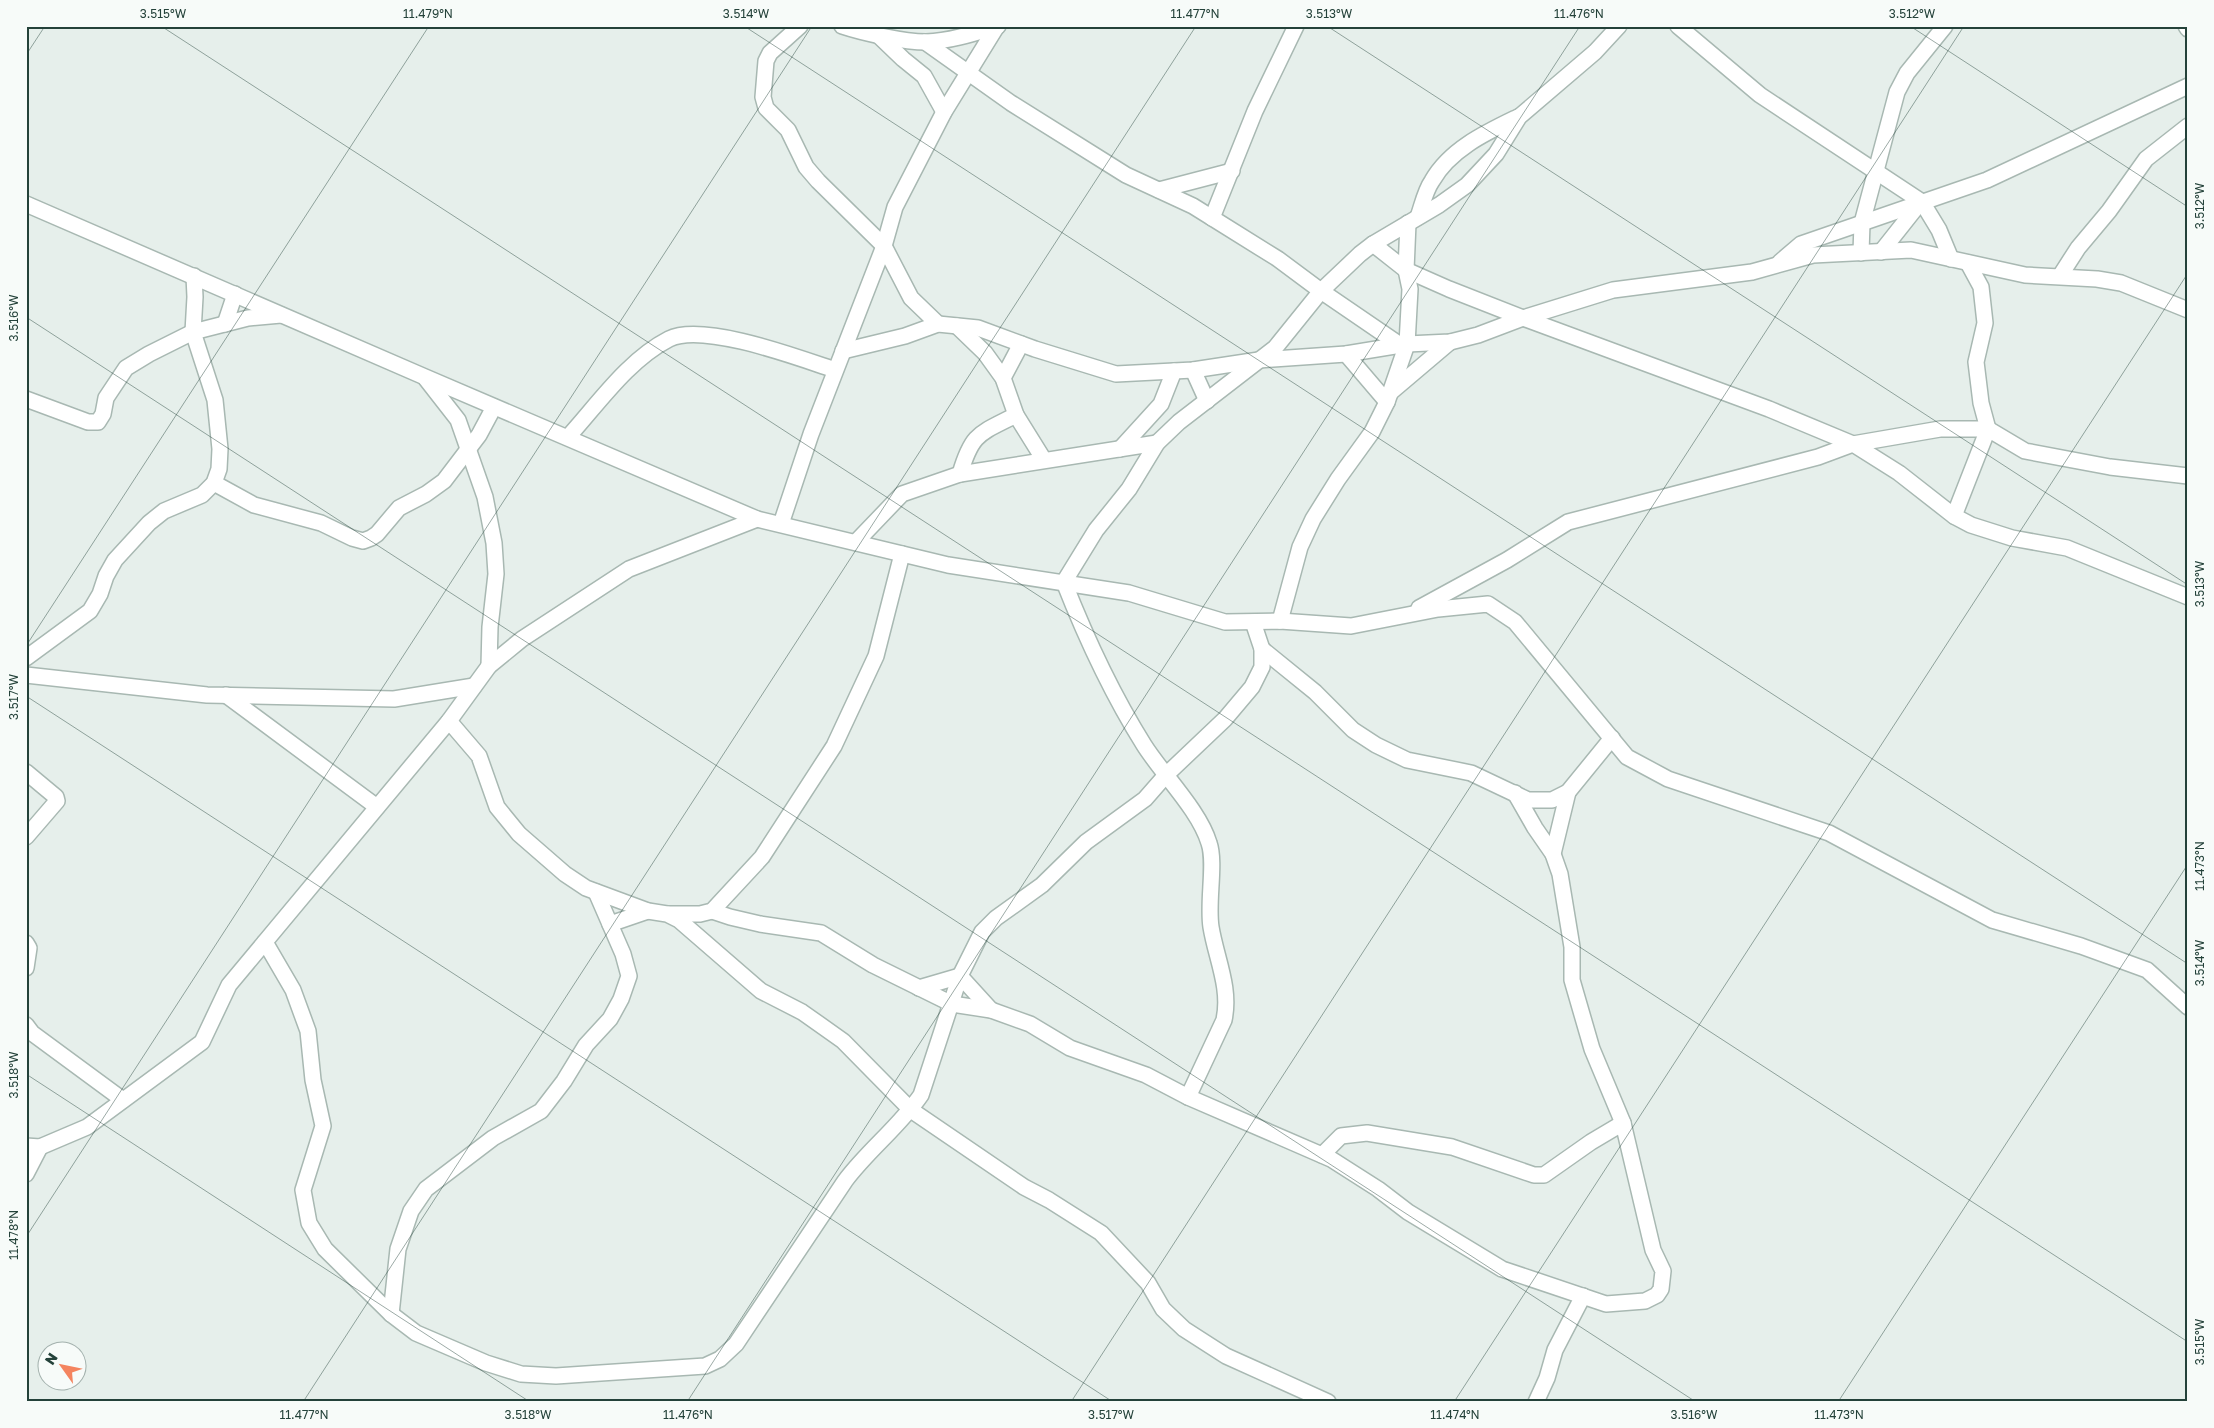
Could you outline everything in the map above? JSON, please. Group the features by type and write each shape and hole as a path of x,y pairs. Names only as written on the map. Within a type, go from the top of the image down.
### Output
{"street":[{"path":"800,26 770,53 766,61 763,97 766,108 788,130 806,167 884,246 911,298 938,324"},
{"path":"842,26 878,35 925,42 965,36 998,26"},
{"path":"781,524 811,434 884,246 894,207 944,112 998,26"},
{"path":"1212,218 1255,112 1296,26"},
{"path":"1280,622 1300,547 1313,519 1338,479 1372,432 1389,397 1403,345 1410,289 1406,270 1413,220 1431,181 1448,158 1490,131 1519,117 1595,52 1619,26"},
{"path":"1678,26 1760,95 1921,203 1939,230 1952,259"},
{"path":"1860,253 1862,223 1897,92 1907,73 1945,26"},
{"path":"878,35 903,60 924,76 944,112"},
{"path":"925,42 1011,103 1118,170 1193,206 1278,258 1321,291 1403,345"},
{"path":"1778,265 1801,244 1987,180 2188,86"},
{"path":"1064,582 1096,530 1129,489 1157,443 1275,348 1321,291 1373,244 1467,185 1496,154 1519,117"},
{"path":"2060,276 2078,248 2109,211 2146,159 2188,126"},
{"path":"1159,190 1232,171"},
{"path":"1881,252 1921,203"},
{"path":"26,204 758,519 948,565 1130,593 1225,622 1280,622 1351,626 1438,609 1488,604 1515,622 1627,757 1668,779 1829,833 1992,920 2081,946 2147,970 2188,1006"},
{"path":"1373,244 1406,270 1523,318 1769,409 1852,444 1899,473 1954,516 1971,524 2012,538 2067,548 2188,597"},
{"path":"843,351 905,336 938,324 978,328 1020,344 1116,374 1194,370 1259,360 1346,354 1403,345 1450,342 1478,335 1523,318 1613,290 1752,272 1813,255 1911,250 2025,275 2060,276 2121,282 2188,310"},
{"path":"1954,516 1988,429 1979,393 1976,362 1985,324 1981,287 1968,262"},
{"path":"26,658 90,611 100,594 106,576 116,560 149,523 164,511 202,496 214,483 219,469 220,449 215,400 193,332 196,297 194,276"},
{"path":"225,324 236,294"},
{"path":"26,399 88,422 98,422 103,414 106,398 126,368 149,354 193,332 248,318 284,315"},
{"path":"957,326 985,353 1004,378 1016,415 1044,460"},
{"path":"568,438 609,390 640,359 676,337 690,334 774,349 836,370"},
{"path":"1389,397 1450,342"},
{"path":"1004,378 1020,344"},
{"path":"1346,354 1389,397"},
{"path":"1194,370 1207,401"},
{"path":"1120,449 1161,404 1174,371"},
{"path":"425,377 458,420 485,497 494,543 496,574 490,627 489,666"},
{"path":"214,483 254,504 321,523 363,540 371,538 378,534 399,508 426,494 444,481 469,448 494,406"},
{"path":"960,474 967,450 972,441 986,430 1016,415"},
{"path":"1404,616 1507,560 1568,522 1818,457 1852,444 1940,429 1988,429 2025,451 2110,467 2188,476"},
{"path":"856,542 902,494 960,474 1157,443"},
{"path":"26,1174 33,1147 87,1126 202,1042 229,985 449,721 489,666 522,639 630,569 758,519"},
{"path":"693,932 706,912 762,857 834,746 876,656 902,554"},
{"path":"1064,582 1085,634 1144,746 1200,824 1210,844 1209,900 1211,926 1224,978 1226,1006 1224,1020 1188,1097"},
{"path":"265,942 293,990 308,1031 313,1080 324,1126 304,1190 309,1223 325,1249 391,1314 416,1333 486,1363 521,1374 556,1376 705,1366 720,1360 736,1344 855,1168 911,1110 921,1095 960,976 982,932 996,918 1042,885 1086,842 1145,799 1166,775 1224,719 1252,687 1262,668 1262,649 1253,622"},
{"path":"1262,649 1315,692 1353,730 1376,745 1407,760 1472,773 1528,800 1552,800 1568,792 1612,738"},
{"path":"26,675 226,696 394,699 474,686"},
{"path":"226,696 377,807"},
{"path":"449,721 479,756 497,807 520,834 565,874 586,888 648,911 667,914 706,912 760,924 820,934 873,965 952,1004 991,1010 1030,1024 1070,1048 1146,1075 1188,1097 1322,1155 1349,1169 1408,1212 1502,1269 1606,1304 1645,1301 1657,1295 1661,1289 1663,1271 1653,1250 1623,1124 1592,1049 1572,980 1572,947 1560,874 1553,854 1534,828 1515,793"},
{"path":"26,772 56,797 57,801 26,837"},
{"path":"1553,854 1568,792"},
{"path":"391,1314 398,1249 411,1211 426,1189 493,1138 542,1112 564,1082 586,1046 610,1019 621,999 629,976 596,892"},
{"path":"610,924 648,911"},
{"path":"667,914 679,920 761,991 802,1012 843,1041 911,1110 1024,1187 1049,1200 1101,1234 1148,1283 1163,1309 1184,1330 1226,1356 1328,1402"},
{"path":"26,943 29,948 26,968"},
{"path":"919,988 960,976"},
{"path":"960,976 991,1010"},
{"path":"26,1025 32,1033 123,1100"},
{"path":"1322,1155 1341,1136 1367,1133 1452,1147 1534,1176 1544,1174 1591,1142 1623,1124"},
{"path":"1536,1402 1547,1378 1554,1350 1583,1296"}]}
